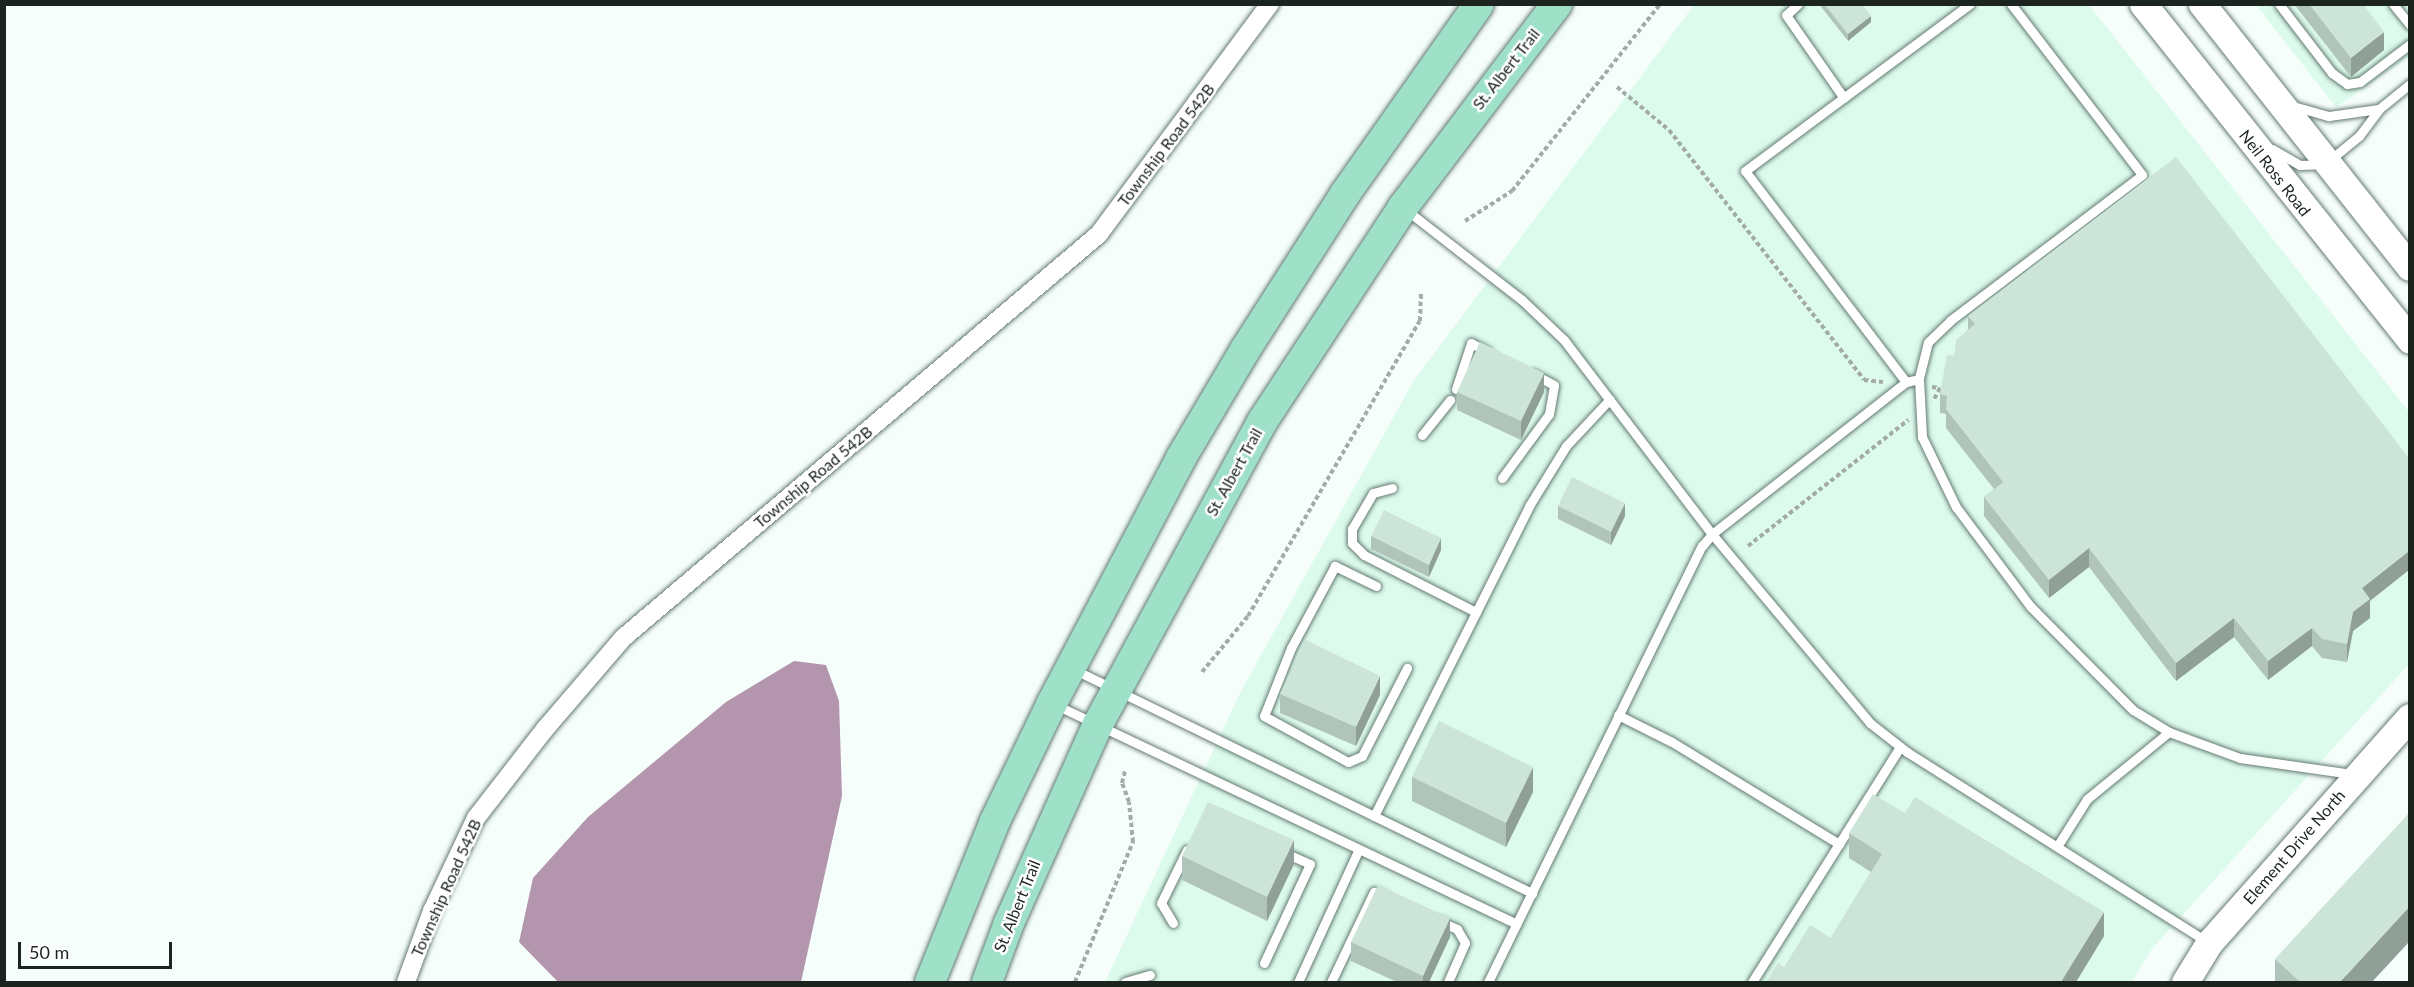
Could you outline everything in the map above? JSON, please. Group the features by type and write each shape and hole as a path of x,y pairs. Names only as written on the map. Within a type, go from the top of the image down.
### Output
{"main road":[{"path":"930,982 996,821 1052,703 1181,458 1245,350 1378,145 1479,4"},
{"name":"St. Albert Trail","path":"987,982 1009,923 1097,726 1262,422 1403,207 1557,4"},
{"name":"Neil Ross Road","path":"2143,4 2409,340"},
{"path":"2202,4 2325,164 2409,267"},
{"name":"Element Drive North","path":"2185,982 2209,943 2409,717"}],"street":[{"name":"Township Road 542B","path":"406,982 432,911 476,818 545,729 623,638 1099,234 1270,4"}],"lane":[{"path":"1798,4 1786,15 1844,98"},
{"path":"1904,383 1745,171 1970,4"},
{"path":"2011,4 2142,175 1938,330 1928,342 1919,382 1918,412 1922,437 1956,507 2030,606 2133,710 2169,732 2240,758 2358,775"},
{"path":"2279,4 2332,72 2347,84 2360,82 2409,44"},
{"path":"2393,4 2409,25"},
{"path":"2259,78 2283,100 2313,113 2343,116 2379,109"},
{"path":"2202,80 2252,134 2284,158 2306,166 2325,164 2359,136 2379,109 2409,84"},
{"path":"1403,207 1545,321 1610,399 1712,534 1845,696 1900,747 2209,943"},
{"path":"1456,389 1471,343 1502,359"},
{"path":"1502,478 1548,414 1554,385 1523,369"},
{"path":"1488,982 1691,568 1712,534 1904,383 1919,382"},
{"path":"1374,816 1529,506 1566,446 1610,399"},
{"path":"1422,435 1450,400"},
{"path":"1392,488 1373,493 1352,529 1352,543 1364,555 1476,612"},
{"path":"1376,586 1335,566 1291,648 1264,716 1348,762 1362,756 1407,668"},
{"path":"1070,668 1114,692 1532,893"},
{"path":"1052,703 1517,924"},
{"path":"1618,715 1680,746 1839,844"},
{"path":"2058,846 2087,799 2169,732"},
{"path":"1752,982 1900,747"},
{"path":"1173,923 1161,903 1192,838"},
{"path":"1264,963 1310,864 1267,845"},
{"path":"1298,982 1359,849"},
{"path":"1331,982 1374,892 1395,902"},
{"path":"1426,915 1456,929 1465,943 1448,982"},
{"path":"1125,982 1150,975"}],"path":[{"path":"1465,221 1512,191 1660,4"},
{"path":"1617,87 1669,130 1864,380 1904,383"},
{"path":"1202,672 1248,616 1420,321 1421,291"},
{"path":"1748,546 1938,397 1940,388 1919,382"},
{"path":"1075,982 1133,842 1129,802 1122,783 1125,771"}],"shaded area":[{"path":"1694,5 2089,5 2409,412 2409,664 2151,950 2132,982 1105,982 1240,693 1413,382"},
{"path":"2256,5 2409,5 2409,57 2336,107"},
{"path":"794,661 826,665 839,701 842,796 801,982 558,982 519,942 533,878 588,817 726,702"}],"building":[{"path":"1824,4 1862,4 1871,16 1848,34"},
{"path":"2309,4 2363,4 2384,32 2351,58"},
{"path":"2176,157 2409,458 2409,551 2362,588 2370,599 2353,612 2347,644 2322,639 2312,628 2268,661 2234,618 2176,663 2089,548 2049,580 1984,497 2003,482 1946,409 1947,396 1940,394 1947,355 1954,356 1956,340 1975,324 1968,316"},
{"path":"1480,342 1544,373 1521,421 1457,392"},
{"path":"1572,477 1625,503 1611,532 1558,506"},
{"path":"1384,510 1441,538 1429,565 1371,536"},
{"path":"1306,640 1380,676 1356,727 1280,694"},
{"path":"1439,721 1533,767 1506,823 1412,777"},
{"path":"1873,794 1905,813 1915,797 2104,912 2061,982 1766,982 1778,963 1784,967 1810,925 1831,938 1882,854 1849,833"},
{"path":"1208,802 1294,840 1267,897 1182,856"},
{"path":"2409,813 2409,907 2340,982 2300,982 2275,959"},
{"path":"1378,885 1450,918 1423,976 1351,942"}]}
